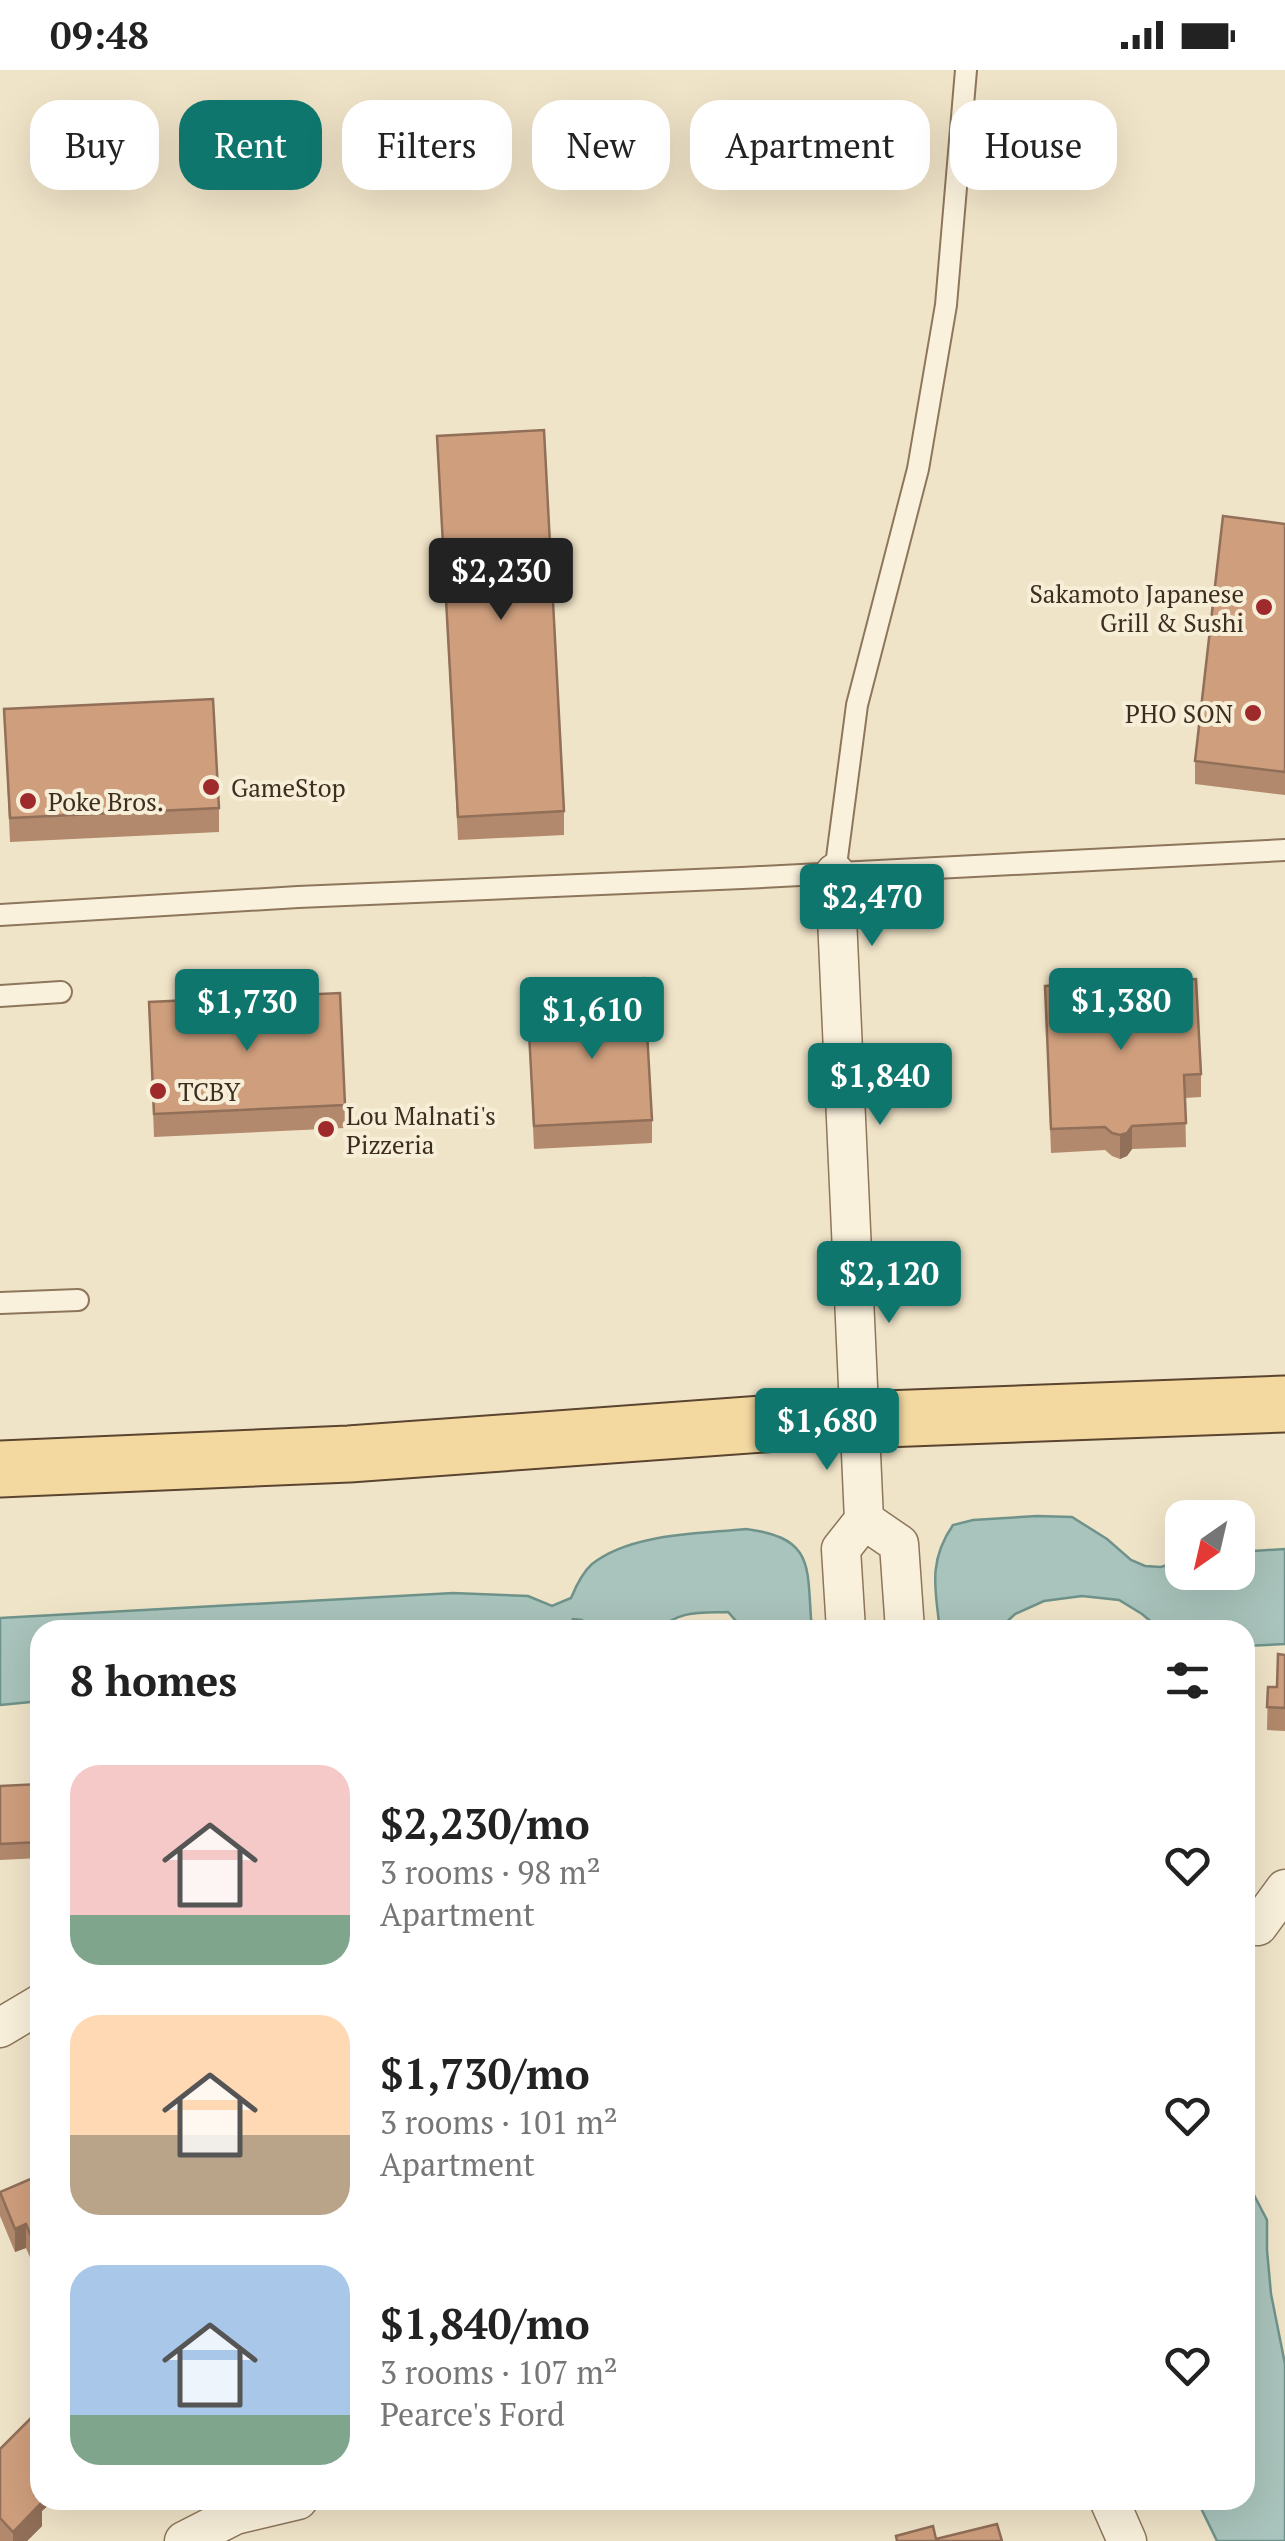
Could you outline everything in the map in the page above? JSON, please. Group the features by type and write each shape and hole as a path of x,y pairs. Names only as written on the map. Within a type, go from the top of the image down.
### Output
{"main road":[{"path":"0,1470 350,1454 778,1423 1285,1404"}],"street":[{"path":"834,873 864,1520 841,1549 845,1620"},
{"path":"864,1520 899,1544 903,1620"},
{"path":"1263,1928 1285,1888"},
{"path":"0,2028 30,2010"},
{"path":"184,2541 235,2515 256,2510"},
{"path":"1113,2510 1128,2541"}],"lane":[{"path":"834,873 857,706 918,469 946,305 966,70"},
{"path":"0,916 298,896 1285,850"},
{"path":"0,996 61,992"},
{"path":"0,1303 78,1300"}],"water":[{"path":"1072,1517 1131,1560 1145,1566 1165,1566 1165,1590 1255,1590 1255,1551 1285,1549 1285,1644 1255,1646 1255,1620 1149,1620 1119,1600 1082,1596 1044,1601 1009,1620 939,1620 937,1563 953,1525 973,1520"},
{"path":"746,1529 786,1540 804,1560 811,1620 735,1620 728,1612 700,1613 673,1620 30,1620 30,1702 0,1705 0,1618 453,1593 528,1596 552,1606 571,1598 592,1564 608,1554 666,1537"},
{"path":"1255,2197 1267,2220 1271,2294 1285,2364 1285,2541 1217,2541 1202,2510 1255,2510"}],"building":[{"path":"544,430 564,811 458,817 437,436"},
{"path":"1223,516 1285,524 1285,772 1195,761"},
{"path":"213,699 219,808 10,818 4,709"},
{"path":"644,978 652,1120 534,1126 528,1013 617,1009 616,980"},
{"path":"1196,979 1201,1074 1184,1075 1186,1123 1132,1126 1120,1135 1105,1127 1051,1129 1045,986"},
{"path":"340,993 345,1105 154,1114 149,1002"},
{"path":"1278,1654 1285,1655 1285,1708 1267,1707 1268,1687 1277,1687"},
{"path":"30,1784 30,1842 0,1844 0,1786"},
{"path":"30,2179 30,2234 26,2224 15,2229 0,2192"},
{"path":"30,2419 30,2510 34,2510 13,2532 0,2518 0,2449"},
{"path":"997,2524 1002,2541 897,2541 896,2536 933,2526 936,2539"}],"place":[{"name":"Sakamoto Japanese Grill & Sushi","path":"1264,607"},
{"name":"PHO SON","path":"1253,713"},
{"name":"GameStop","path":"211,787"},
{"name":"Poke Bros.","path":"28,801"},
{"name":"TCBY","path":"158,1091"},
{"name":"Lou Malnati's Pizzeria","path":"326,1129"}]}
